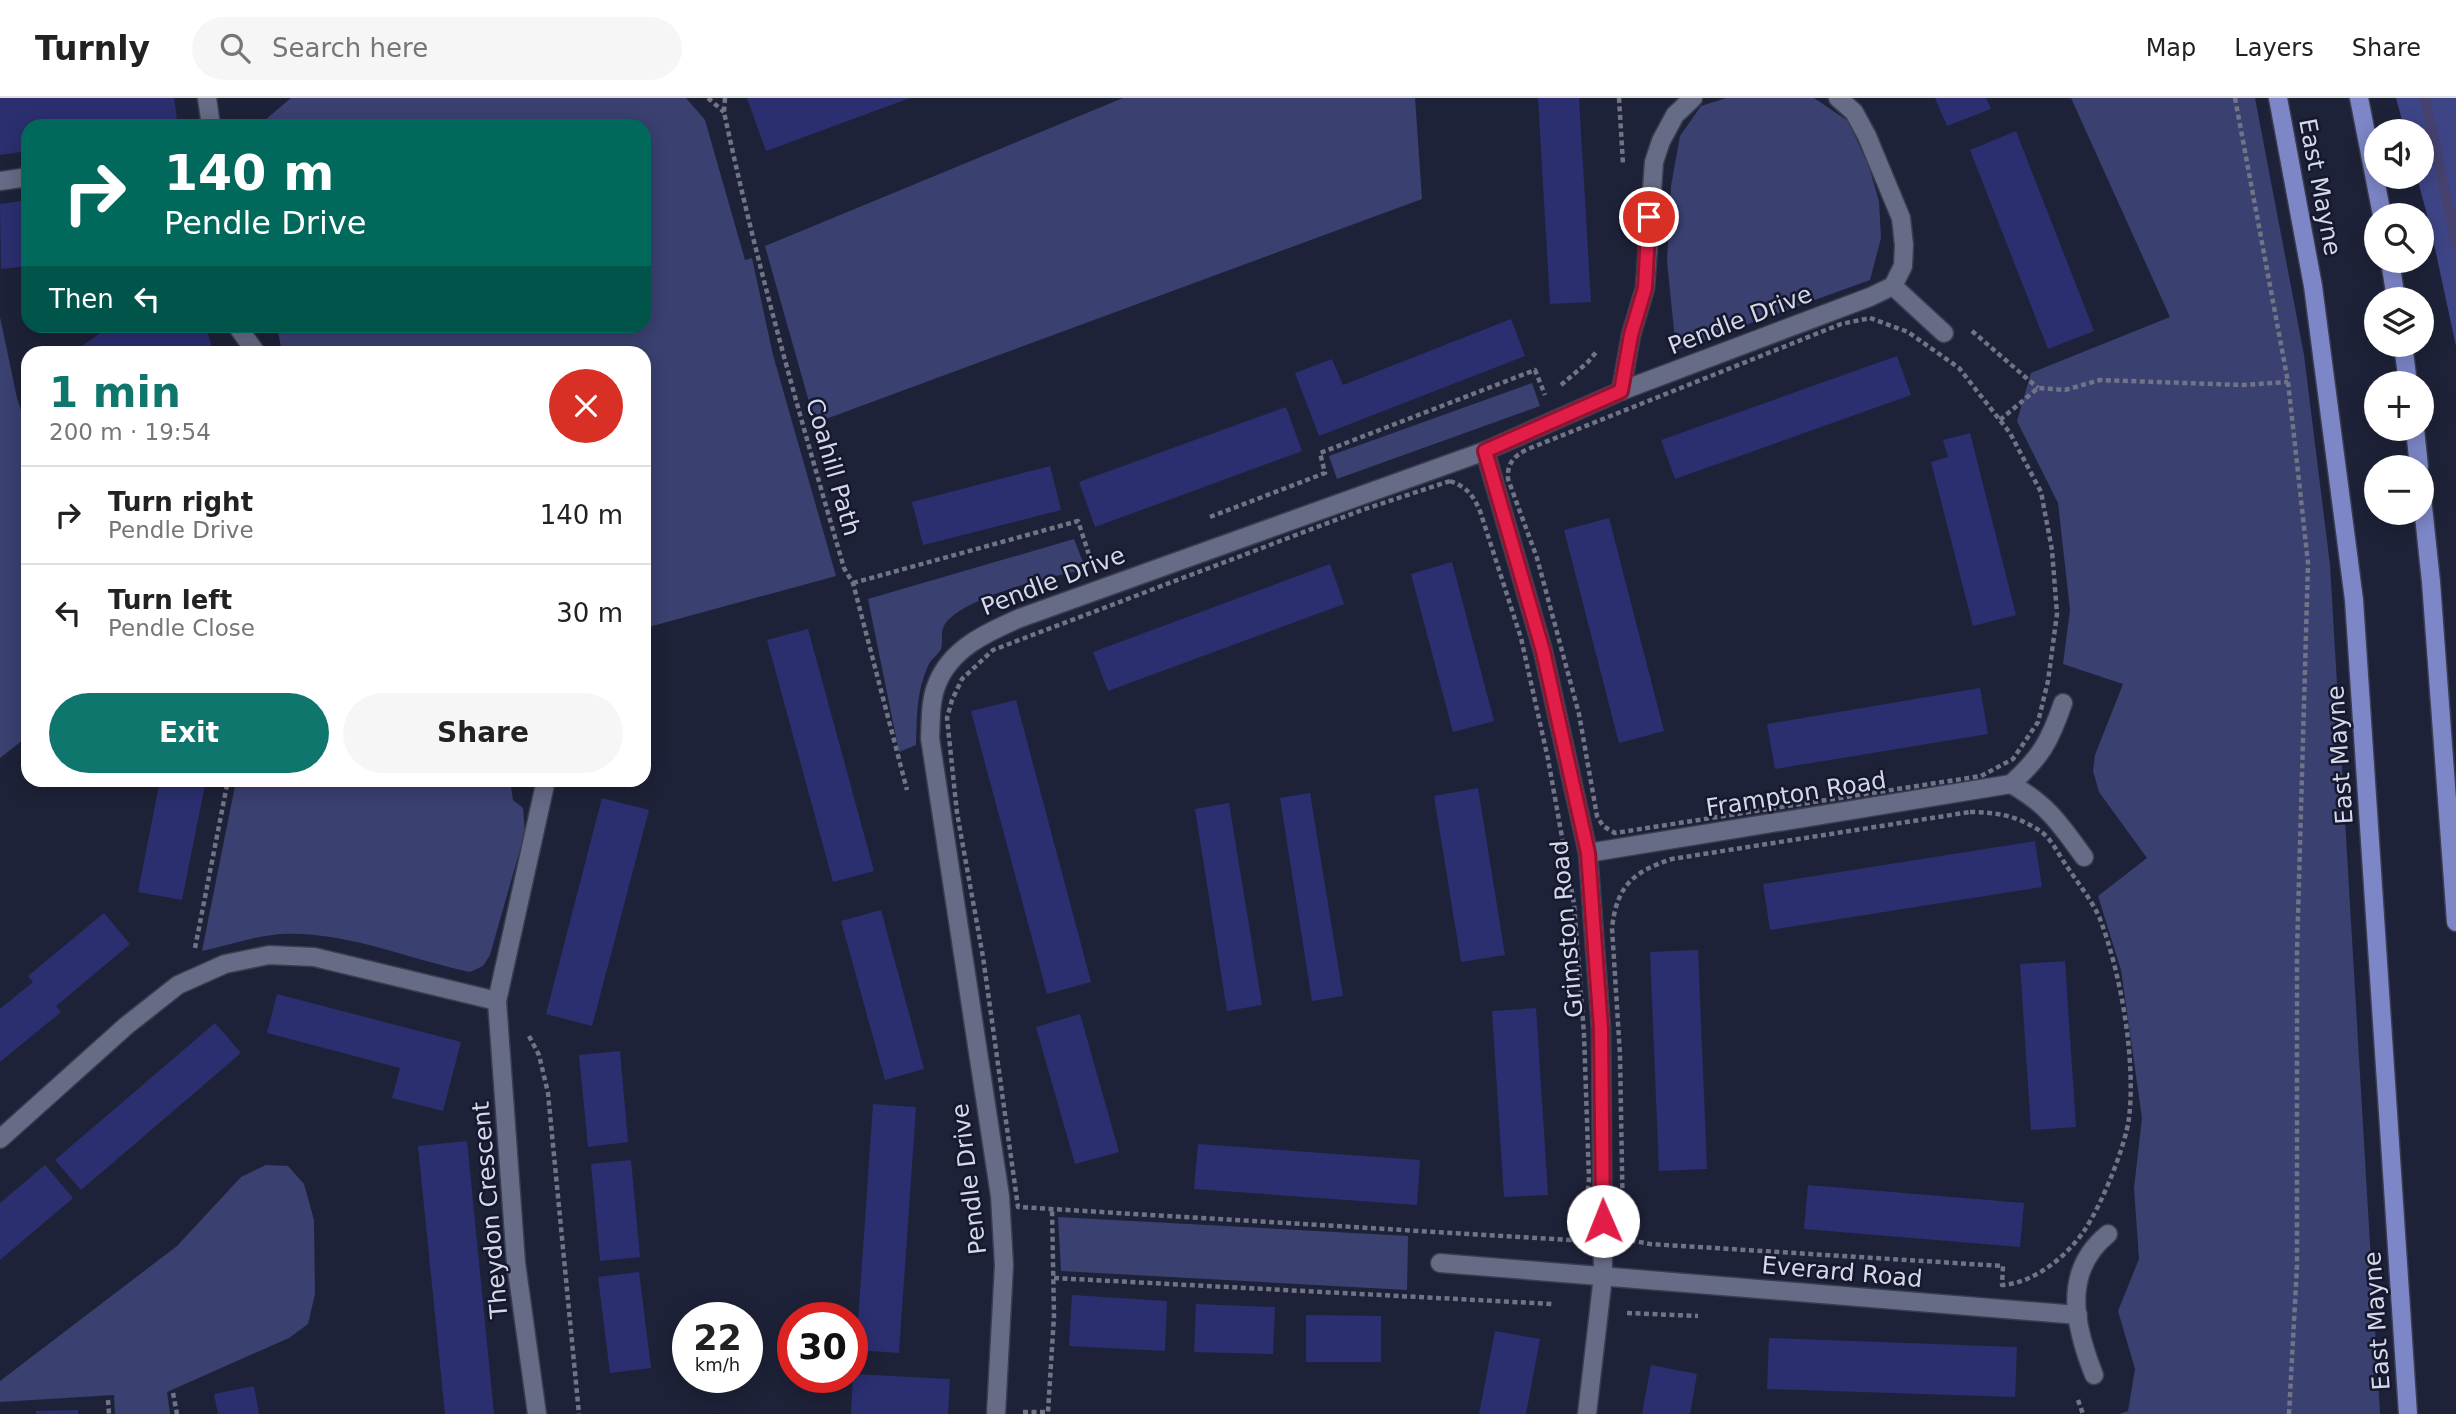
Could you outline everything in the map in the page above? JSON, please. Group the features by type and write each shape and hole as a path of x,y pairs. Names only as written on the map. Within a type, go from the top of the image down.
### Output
{"main road":[{"name":"East Mayne","path":"2278,98 2313,286 2354,600 2408,1414"},
{"path":"2359,98 2380,203"},
{"path":"2425,525 2456,922"}],"street":[{"path":"208,98 210,119"},
{"path":"1621,391 1631,335 1645,288 1654,162 1661,141 1675,115 1693,98"},
{"path":"1838,98 1854,112 1867,136 1901,218 1903,266 1893,286 1944,333"},
{"path":"0,181 21,178"},
{"name":"Pendle Drive","path":"996,1414 1004,1265 1000,1196 930,738 937,684 951,662 978,636 1020,618 1485,451 1621,391 1893,286"},
{"name":"Grimston Road","path":"1485,451 1543,651 1588,853 1601,1029 1603,1276 1587,1414"},
{"path":"2063,704 2052,736 2033,764 2011,784 2032,795 2052,813 2084,857"},
{"name":"Frampton Road","path":"1588,853 2011,784"},
{"name":"Theydon Crescent","path":"537,1414 516,1263 497,1001 544,787"},
{"path":"0,1139 126,1026 178,985 225,964 269,955 314,957 497,1001"},
{"path":"2094,1375 2078,1332 2077,1284 2093,1246 2108,1234"},
{"name":"Everard Road","path":"1440,1263 2078,1315"}],"path":[{"path":"708,98 724,112"},
{"name":"Coahill Path","path":"725,98 724,112 746,211 788,378 845,568 853,583 910,802 938,797"},
{"path":"1619,98 1624,177"},
{"path":"2235,98 2288,382 2308,563 2297,951 2297,1266 2288,1414"},
{"path":"1870,318 1908,332 1959,368 2000,421 2010,433 2041,492 2052,550 2057,614 2048,681 2038,722 2014,759 1981,776 1615,833 1603,826 1597,816 1579,714 1537,558 1508,480 1511,461 1518,454 1841,324 1870,318"},
{"path":"1970,329 2038,388 2064,390 2100,380 2242,385 2288,382"},
{"path":"1208,517 1325,473 1320,453 1535,370 1546,397 1587,363 1605,342"},
{"path":"2000,421 2038,388"},
{"path":"1450,481 1464,486 1473,495 1480,512 1521,638 1548,759 1574,904 1584,1034 1589,1179 1584,1227 1570,1240 1052,1209 1018,1207 983,957 957,813 947,718 962,679 993,650 1362,510 1450,481"},
{"path":"853,583 1078,521 1091,561 1104,556"},
{"path":"192,958 227,787"},
{"path":"1970,812 1997,812 2022,821 2043,833 2099,917 2114,964 2130,1069 2129,1119 2113,1175 2084,1231 2055,1261 2014,1284 2002,1285 2003,1266 1650,1244 1629,1240 1623,1225 1620,1055 1612,928 1614,907 1623,888 1637,875 1672,859 1970,812"},
{"path":"524,1025 539,1055 548,1093 579,1414"},
{"path":"1015,1411 1048,1412 1054,1316 1052,1209"},
{"path":"1054,1278 1559,1304"},
{"path":"1618,1319 1625,1314 1636,1312 1698,1315"},
{"path":"173,1393 177,1414"},
{"path":"2077,1395 2083,1414"},
{"path":"108,1400 109,1414"}],"shaded area":[{"path":"291,98 686,98 705,120 745,260 752,258 773,355 836,576 651,626 651,346 281,346 278,333 651,333 651,119 266,119"},
{"path":"1123,98 1415,98 1422,199 815,423 765,246"},
{"path":"1726,98 1814,98 1848,121 1868,164 1879,201 1881,238 1870,280 1676,350 1667,261 1671,186 1680,136 1701,106"},
{"path":"2071,98 2255,98 2304,355 2330,565 2380,1414 2119,1414 2128,1411 2135,1369 2118,1311 2139,1259 2134,1188 2142,1118 2121,970 2098,896 2147,858 2099,792 2093,771 2095,755 2123,684 2063,664 2070,610 2058,503 2017,421 2031,373 2170,317"},
{"path":"2396,98 2456,98 2456,346 2434,244 2434,203 2424,203 2420,189 2434,189 2434,119 2402,119"},
{"path":"0,317 21,410 21,742 0,758"},
{"path":"1532,383 1540,406 1337,479 1329,456"},
{"path":"1074,539 1086,570 985,598 951,617 943,628 941,649 929,664 921,686 916,745 899,752 868,599"},
{"path":"235,787 511,787 513,800 523,808 525,832 490,955 483,966 470,972 353,941 305,934 271,935 202,951"},
{"path":"266,1165 288,1166 304,1184 314,1220 315,1294 308,1324 289,1338 167,1392 170,1414 115,1414 114,1395 0,1402 0,1381 177,1246 241,1177"},
{"path":"1058,1217 1408,1236 1407,1290 1061,1271"}],"building":[{"path":"0,98 174,98 177,119 21,119 21,152 0,155"},
{"path":"747,98 910,98 766,151"},
{"path":"1538,98 1579,98 1591,302 1550,304"},
{"path":"1935,98 1986,98 1991,109 1947,126"},
{"path":"2016,131 2094,331 2048,349 1970,150"},
{"path":"21,201 21,267 1,269 0,204"},
{"path":"1511,319 1525,356 1319,436 1295,373 1332,359 1343,385"},
{"path":"101,333 207,333 212,346 82,346"},
{"path":"1897,356 1911,395 1675,479 1661,440"},
{"path":"1286,407 1302,451 1095,527 1079,482"},
{"path":"1970,433 2016,615 1973,626 1931,462 1948,457 1943,440"},
{"path":"1050,466 1061,510 923,545 912,502"},
{"path":"1609,518 1664,731 1619,743 1564,530"},
{"path":"1452,562 1494,721 1453,732 1411,574"},
{"path":"1330,564 1344,604 1108,691 1093,652"},
{"path":"808,629 874,871 833,882 767,640"},
{"path":"1980,688 1988,734 1775,769 1767,724"},
{"path":"1016,700 1091,982 1047,994 971,711"},
{"path":"159,787 205,787 182,900 138,892"},
{"path":"1478,788 1505,955 1461,962 1434,796"},
{"path":"1310,793 1343,996 1312,1001 1280,798"},
{"path":"602,798 649,810 592,1026 546,1014"},
{"path":"1229,803 1262,1005 1227,1011 1195,809"},
{"path":"2035,841 2042,887 1770,930 1763,884"},
{"path":"881,910 924,1069 885,1080 841,921"},
{"path":"104,913 130,944 56,1006 61,1012 0,1062 0,1009 33,982 28,976"},
{"path":"1698,950 1707,1169 1659,1171 1650,952"},
{"path":"2065,961 2076,1127 2031,1130 2020,964"},
{"path":"277,994 461,1042 443,1111 392,1098 400,1068 267,1033"},
{"path":"1536,1008 1548,1195 1504,1197 1492,1011"},
{"path":"1080,1014 1119,1152 1075,1164 1036,1027"},
{"path":"215,1023 241,1053 81,1190 55,1160"},
{"path":"620,1051 628,1142 588,1147 579,1055"},
{"path":"873,1104 916,1107 899,1353 868,1351 868,1302 859,1302"},
{"path":"467,1141 494,1414 445,1414 418,1146"},
{"path":"1198,1144 1420,1160 1417,1205 1194,1189"},
{"path":"631,1160 640,1257 600,1261 591,1164"},
{"path":"45,1165 73,1198 0,1260 0,1203"},
{"path":"1808,1185 2024,1203 2020,1247 1804,1229"},
{"path":"639,1272 651,1368 610,1373 598,1277"},
{"path":"1072,1295 1167,1301 1165,1351 1069,1346"},
{"path":"1196,1304 1275,1307 1273,1354 1194,1352"},
{"path":"1306,1315 1381,1316 1381,1362 1306,1362"},
{"path":"1495,1331 1540,1339 1526,1414 1479,1414"},
{"path":"1769,1338 2017,1347 2015,1397 1767,1389"},
{"path":"1651,1365 1697,1374 1690,1414 1642,1414"},
{"path":"868,1375 950,1379 948,1414 851,1414 852,1393 868,1393"},
{"path":"254,1386 259,1414 218,1414 214,1394"},
{"path":"78,1410 78,1414 36,1414 36,1411"}],"waterway":[{"path":"2425,98 2456,244"}],"route":[{"path":"1603,1221 1601,1029 1588,853 1543,651 1485,451 1621,391 1631,335 1645,288 1649,217"}]}
